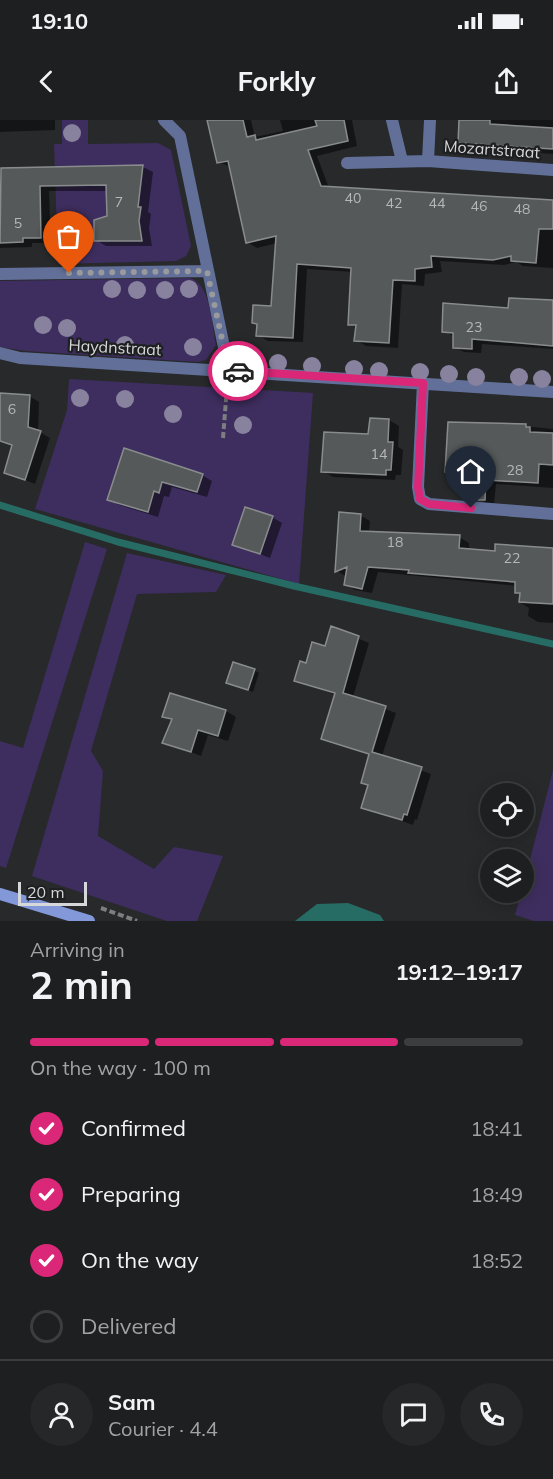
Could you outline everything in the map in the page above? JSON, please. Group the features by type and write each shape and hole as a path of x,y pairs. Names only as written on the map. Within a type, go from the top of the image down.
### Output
{"main road":[{"path":"0,894 89,921"}],"street":[{"path":"164,120 180,136 229,371"},
{"path":"392,120 402,161"},
{"name":"Mozartstraat","path":"428,161 430,120"},
{"name":"Mozartstraat","path":"347,163 428,161 553,170"},
{"path":"0,274 207,271"},
{"name":"Haydnstraat","path":"0,353 20,358 553,392"},
{"path":"423,383 418,487 420,499 429,504 553,514"}],"path":[{"path":"223,438 229,371"}],"shaded area":[{"path":"62,120 88,120 88,144 158,143 171,150 191,246 186,256 176,261 58,264 54,144 62,144"},
{"path":"190,278 202,288 212,317 216,345 206,360 198,362 26,351 0,347 0,281"},
{"path":"69,379 313,393 299,584 35,509 67,410"},
{"path":"85,542 107,549 6,868 0,866 0,741 23,748"},
{"path":"127,553 226,575 216,592 137,594 91,751 103,771 98,836 154,869 174,847 223,856 197,921 167,921 32,876"},
{"path":"553,770 553,921 534,921 515,915 518,903 534,903 533,849"},
{"path":"348,903 380,915 384,921 295,921 317,904"}],"building":[{"path":"207,120 243,120 247,137 255,135 256,140 317,126 315,120 344,120 348,141 308,150 321,186 553,200 553,229 539,229 536,263 511,261 511,256 493,260 431,256 432,267 415,269 415,281 393,280 389,343 354,341 356,325 348,325 351,268 297,264 293,338 256,336 257,324 252,323 253,305 271,306 276,236 246,243 228,161 217,163"},
{"path":"459,120 490,120 490,124 553,128 553,149 458,143"},
{"path":"143,165 138,207 141,207 139,221 142,241 94,241 94,220 107,216 106,185 40,186 41,238 23,238 23,242 0,243 1,168"},
{"path":"509,298 553,300 553,346 472,339 472,349 453,348 453,333 442,332 443,303 508,308"},
{"path":"0,393 30,395 28,427 41,431 25,480 4,473 12,445 0,441"},
{"path":"370,418 389,419 388,442 393,442 391,470 386,470 386,475 321,472 324,432 368,434"},
{"path":"448,422 526,424 526,427 530,427 530,432 553,433 553,465 539,464 538,483 486,480 485,500 478,500 466,473 445,472"},
{"path":"124,448 203,474 197,492 162,482 159,493 154,491 148,512 107,500"},
{"path":"245,507 273,516 260,554 232,545"},
{"path":"339,512 361,514 360,531 460,535 459,548 495,551 495,544 553,548 553,604 519,602 520,593 515,593 515,582 408,573 409,570 368,567 362,589 344,585 347,567 335,572"},
{"path":"331,626 359,636 343,693 386,706 372,752 422,767 407,815 404,814 402,820 361,808 368,785 361,783 369,754 321,739 335,693 294,681 300,661 306,663 312,642 325,646"},
{"path":"233,662 255,669 248,690 226,683"},
{"path":"170,693 226,710 218,736 198,730 191,752 162,743 172,719 162,717"}],"waterway":[{"path":"0,505 118,542 294,586 553,644"}],"way so far":[{"path":"69,273 207,271 229,371 238,371"}],"route":[{"path":"238,371 423,383 418,487 420,499 429,504 471,508"}]}
